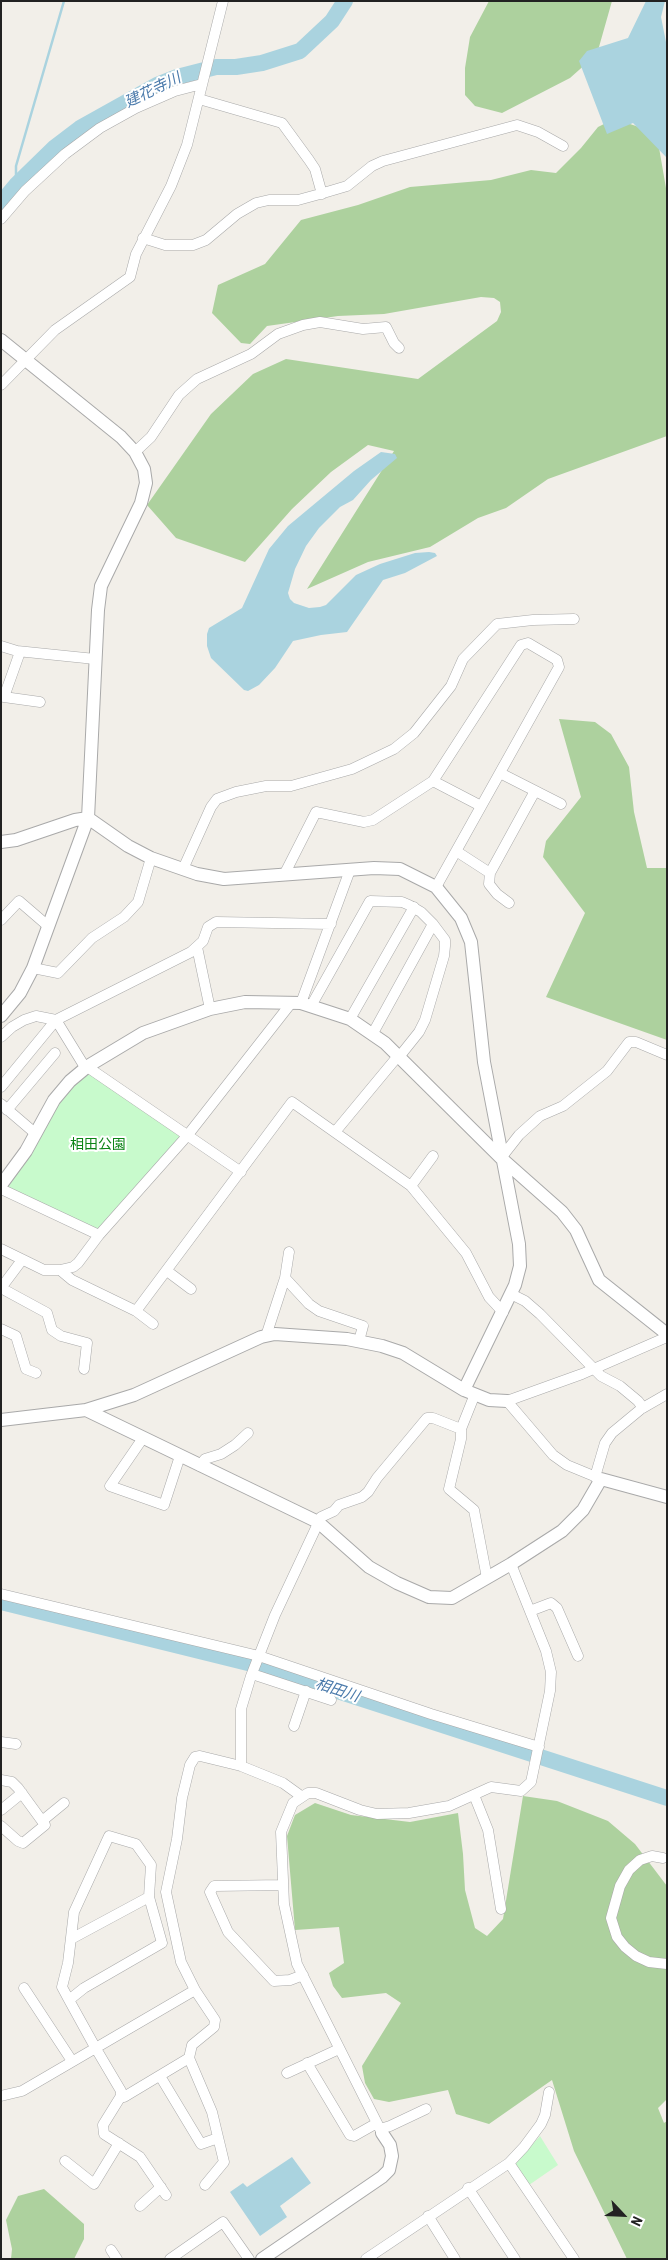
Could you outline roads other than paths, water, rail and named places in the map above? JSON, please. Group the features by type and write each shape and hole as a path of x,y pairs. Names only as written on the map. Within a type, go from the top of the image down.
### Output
{"street":[{"path":"1,385 55,330 130,277 136,254 171,186 187,145 223,1"},
{"path":"1,220 24,191 65,154 100,128 136,108 175,91 202,84"},
{"path":"199,99 282,124 315,169 322,194"},
{"path":"143,238 165,245 193,245 206,240 237,214 256,203 269,200 298,200 322,194 347,186 372,166 383,161 517,125 538,132 563,146"},
{"path":"135,452 150,437 179,395 197,380 252,354 278,334 303,325 320,322 363,329 386,327 394,343 399,348"},
{"path":"1,340 121,437 135,452 144,469 146,483 144,493 102,586 98,610 95,659 88,818 33,968 20,993 1,1016"},
{"path":"183,869 211,807 217,799 236,792 266,786 291,786 352,769 394,749 414,733 451,686 463,659 497,624 533,620 574,620"},
{"path":"284,875 316,812 364,822 373,820 433,781 521,645 528,643 558,660 559,666 436,887"},
{"path":"1,646 20,652 95,659"},
{"path":"20,652 2,700 40,702"},
{"path":"500,773 561,804"},
{"path":"433,781 481,806"},
{"path":"510,903 497,894 489,884 490,873 535,791"},
{"path":"1,842 16,840 75,820 88,818 128,846 151,858 224,880 374,868 400,869 436,887 461,918 471,942 484,1062 519,1244 519,1276 469,1392 461,1429 461,1439 449,1489 474,1510 487,1578"},
{"path":"456,851 490,873"},
{"path":"33,968 58,973 92,938 124,917 138,902 151,858"},
{"path":"301,1004 350,870"},
{"path":"1,920 19,901 48,926"},
{"path":"1,1249 44,1270 60,1270 73,1267 78,1263 99,1235 301,1004 370,901 402,902 414,908 433,924 444,940 444,956 425,1020 419,1032 336,1132"},
{"path":"350,1019 414,908"},
{"path":"1,1087 56,1020 197,947 203,941 208,927 216,922 331,924"},
{"path":"373,1033 433,924"},
{"path":"197,947 210,1009"},
{"path":"1,1420 86,1410 134,1395 266,1336 276,1334 359,1341 382,1346 403,1353 469,1392 489,1400 507,1401 594,1368 667,1335 599,1280 576,1230 562,1212 502,1158 373,1033 350,1019 301,1004 245,1002 210,1009 143,1034 88,1066 70,1081 54,1100 36,1134 2,1183 99,1235"},
{"path":"1,1037 12,1027 36,1016 56,1020 83,1064 241,1172"},
{"path":"502,1158 519,1135 540,1116 563,1106 607,1071 629,1042 636,1042 667,1055"},
{"path":"36,1134 4,1107 55,1053"},
{"path":"136,1311 292,1102 411,1186 466,1252 489,1297 503,1312"},
{"path":"411,1186 433,1156"},
{"path":"266,1336 285,1278 289,1252"},
{"path":"22,1260 1,1288 48,1313 52,1330 61,1336 87,1343 84,1370"},
{"path":"60,1270 72,1280 136,1311 153,1324"},
{"path":"167,1271 191,1289"},
{"path":"285,1278 309,1304 319,1311 363,1326 359,1341"},
{"path":"511,1294 540,1314 601,1376 620,1386 638,1401 643,1408"},
{"path":"1,1329 16,1336 26,1369 36,1374"},
{"path":"86,1410 318,1522 369,1566 398,1584 429,1597 452,1598 562,1532 591,1498 598,1478 605,1443 612,1433 643,1408 667,1394"},
{"path":"507,1401 553,1455 567,1465 598,1478 667,1496"},
{"path":"241,1766 241,1708 258,1657 275,1615 321,1517 334,1511 339,1505 362,1497 368,1492 377,1478 427,1418 433,1418 461,1429"},
{"path":"200,1466 206,1459 221,1454 235,1445 248,1433"},
{"path":"143,1438 110,1486 164,1505 180,1456"},
{"path":"262,2259 382,2177 389,2170 392,2156 390,2145 339,2049 303,1975 293,1947 283,1885 282,1832 286,1817 293,1803 308,1793 316,1793 360,1810 377,1814 409,1813 449,1806 491,1787 520,1790 531,1782 550,1691 551,1672 511,1564"},
{"path":"1,1594 258,1657 539,1749"},
{"path":"530,1611 551,1603 557,1608 578,1656"},
{"path":"253,1672 331,1700"},
{"path":"294,1726 306,1691"},
{"path":"1,1742 16,1744"},
{"path":"205,2185 223,2165 212,2112 189,2058 192,2045 214,2027 216,2020 195,1990 181,1962 166,1892 177,1839 182,1798 190,1765 195,1757 200,1756 241,1766 283,1783 301,1796"},
{"path":"1,1780 12,1782 45,1825 23,1843 1,1826"},
{"path":"1,1810 22,1793"},
{"path":"474,1795 488,1830 501,1909"},
{"path":"42,1821 64,1803"},
{"path":"69,2000 84,1988 162,1943 148,1897 151,1865 136,1844 109,1836 74,1912 68,1963 62,1987 69,2000 121,2091 121,2096 102,2129 104,2134 140,2158 164,2191 140,2206"},
{"path":"663,1858 652,1856 640,1860 629,1870 620,1886 611,1918 617,1937 625,1947 636,1956 649,1962 667,1964"},
{"path":"283,1885 214,1886 210,1892 228,1932 274,1981 290,1980 303,1975"},
{"path":"71,1939 148,1897"},
{"path":"24,1988 72,2061"},
{"path":"1,2096 22,2091 195,1990"},
{"path":"287,2073 339,2049"},
{"path":"121,2096 124,2097 189,2058"},
{"path":"307,2063 350,2135 354,2136 390,2126 426,2109"},
{"path":"160,2076 201,2144 218,2138"},
{"path":"366,2259 468,2188 509,2163 541,2124 545,2115 549,2092"},
{"path":"65,2160 94,2184 119,2144"},
{"path":"509,2163 574,2259"},
{"path":"468,2188 515,2259"},
{"path":"428,2216 455,2259"},
{"path":"170,2259 223,2222 249,2259"},
{"path":"111,2250 117,2259"}],"water":[{"path":"646,1 665,1 661,17 667,47 667,158 633,123 607,134 579,61 587,51 628,38"},
{"path":"381,452 395,454 397,458 371,480 353,500 340,507 319,528 306,546 295,569 288,593 290,599 294,603 309,608 320,607 326,605 356,575 380,564 415,553 429,552 435,553 437,556 405,573 383,580 347,632 293,641 275,668 259,685 248,691 244,690 211,658 207,646 209,628 242,608 269,549 288,526 354,471"},
{"path":"292,2157 311,2183 280,2206 287,2217 260,2236 230,2192 243,2183 247,2187"}],"waterway":[{"path":"16,185 16,166 64,1"},
{"name":"建花寺川","path":"1,203 16,185 55,147 80,128 157,85 177,77 216,67 236,67 262,63 300,51 332,21 345,1"},
{"name":"相田川","path":"1,1602 260,1666 667,1798"}],"park label":[{"name":"相田公園","path":"98,1145"}]}
